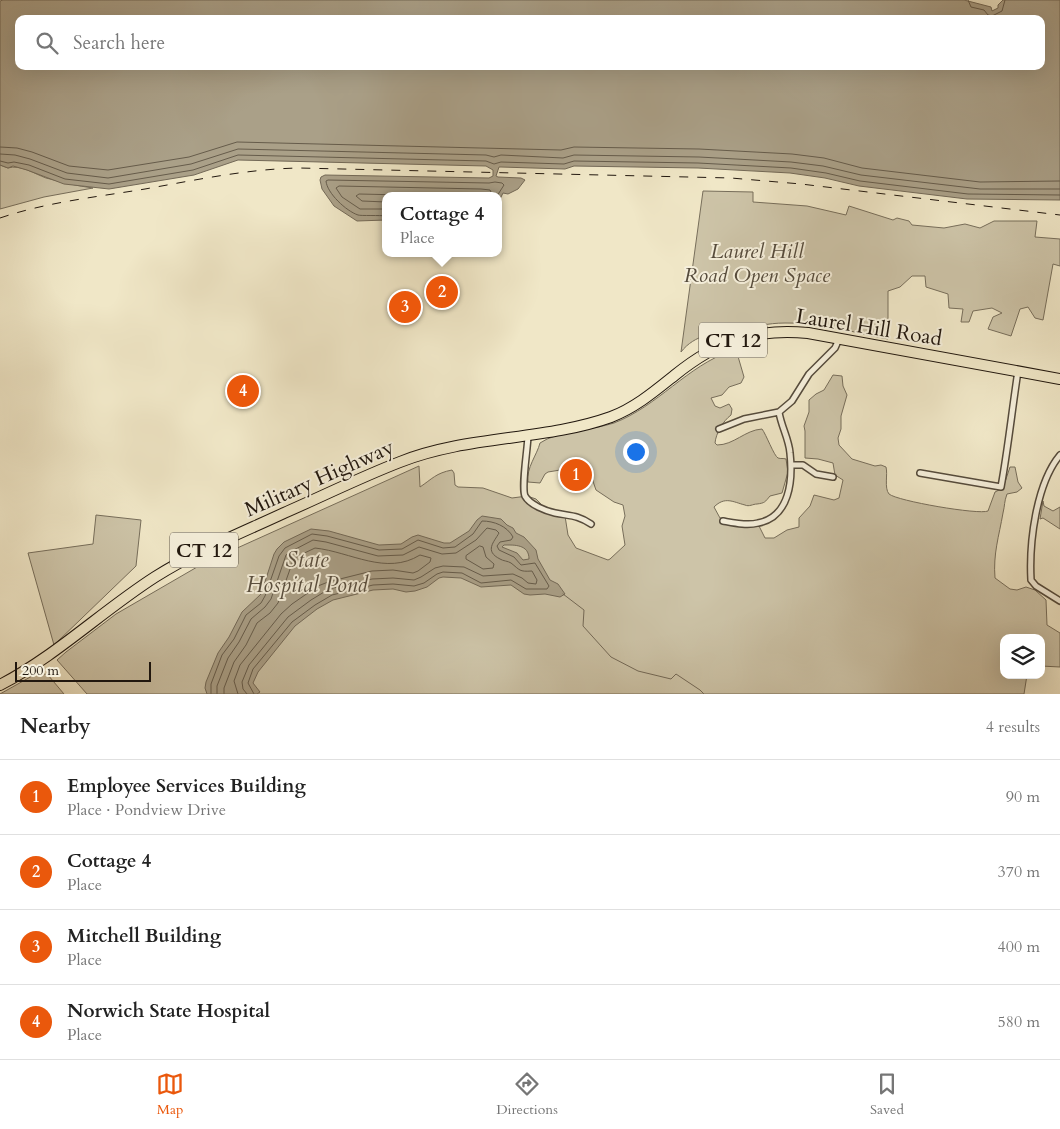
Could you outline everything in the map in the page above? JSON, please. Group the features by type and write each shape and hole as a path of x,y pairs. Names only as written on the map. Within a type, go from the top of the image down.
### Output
{"highway":[{"name":"Laurel Hill Road","path":"428,453 470,443 580,426 623,412 642,401 703,354 734,340 754,334 782,332 839,338 1060,379"},
{"name":"Military Highway","path":"0,685 40,661 134,591 182,561 389,466 428,453"}],"street":[{"path":"719,429 744,419 779,412 792,401 809,374 835,348 839,338"},
{"path":"920,473 1001,487 1008,450 1011,414 1018,371"},
{"path":"723,520 740,524 758,523 780,511 788,495 791,465 788,440 779,412"},
{"path":"528,434 524,495 542,509 552,513 574,515 591,524"},
{"path":"1060,455 1053,464 1040,497 1030,567 1031,580 1036,586 1060,601"},
{"path":"791,465 803,466 816,474 833,477"}],"green space":[{"path":"0,165 8,168 22,168 46,178 93,188 44,197 0,209"},
{"name":"Laurel Hill Road Open Space","path":"703,191 753,192 753,202 807,206 846,215 849,206 893,220 897,218 909,221 912,225 944,228 965,224 980,228 994,221 1037,221 1035,237 1060,239 1060,266 1053,264 1043,320 1035,318 1028,307 1020,309 1011,336 988,329 993,317 1002,313 992,308 973,311 969,322 961,322 963,309 949,308 948,294 926,287 925,276 912,276 900,287 888,291 888,339 824,326 779,323 706,335 693,341 681,352"},
{"path":"731,351 737,353 744,377 741,383 729,387 722,395 711,398 715,406 720,408 729,404 732,409 731,415 725,420 718,431 715,443 717,445 729,443 750,432 762,429 776,456 786,459 788,472 782,493 770,496 763,503 750,506 725,501 714,507 720,518 758,524 765,538 774,538 787,530 799,527 799,518 810,506 814,495 834,500 839,498 843,480 835,475 833,463 805,458 804,426 809,412 809,400 824,390 833,375 842,376 843,386 847,395 841,416 839,445 852,459 875,466 881,465 886,467 889,494 938,507 981,512 988,511 995,492 1003,488 1010,467 1015,467 1018,482 1022,488 1017,492 1007,494 1006,497 996,553 995,578 1010,589 1017,590 1026,587 1035,590 1046,600 1047,625 1060,633 1060,667 1045,666 1045,634 1000,634 1000,679 1026,679 1024,694 87,694 57,660 116,614 204,563 419,466 420,487 438,475 452,470 455,485 458,487 483,488 512,498 527,496 536,499 545,508 565,516 568,535 576,548 608,560 625,545 622,526 625,516 623,505 614,502 596,490 588,467 585,466 548,472 540,483 528,482 530,467 540,443 565,433 614,423 630,416 700,366"},
{"path":"1043,501 1044,506 1053,511 1060,507 1060,529 1043,518 1040,519"},
{"path":"96,515 141,520 136,566 54,645 28,553 93,544"},
{"path":"41,673 48,675 64,694 0,694 32,676"}],"water":[{"path":"3,0 964,0 991,7 992,11 998,8 998,5 1003,0 1060,0 1060,200 967,199 859,186 825,178 790,173 698,168 574,166 565,169 499,167 496,176 498,177 521,178 525,180 518,189 508,194 503,193 502,195 502,192 382,192 382,220 357,221 334,206 322,189 321,177 325,175 489,178 493,176 493,170 486,166 238,160 194,175 109,189 64,184 27,170 0,165 0,1"},
{"name":"State Hospital Pond","path":"482,516 501,519 513,528 516,533 524,537 536,550 538,559 550,580 558,584 565,594 560,597 545,594 530,595 524,594 511,585 481,587 461,578 443,577 427,587 415,591 373,590 333,600 317,609 295,626 258,672 253,683 260,692 257,694 207,694 206,682 218,653 242,612 261,594 274,554 284,542 311,529 329,531 379,545 401,544 418,535 450,543 469,531","holes":["504,545 516,545 524,548 529,559 523,560 517,553 502,547"]}],"waterway":[{"path":"563,594 584,610 583,626 611,657 638,671 671,679 676,674 704,694"}],"railway":[{"path":"0,218 18,212 90,197 260,170 299,168 731,178 801,184 1060,215"}],"place":[{"name":"Cottage 4","path":"442,292"},
{"name":"Mitchell Building","path":"405,307"},
{"name":"Norwich State Hospital","path":"243,391"},
{"name":"Employee Services Building","path":"576,475"}]}
